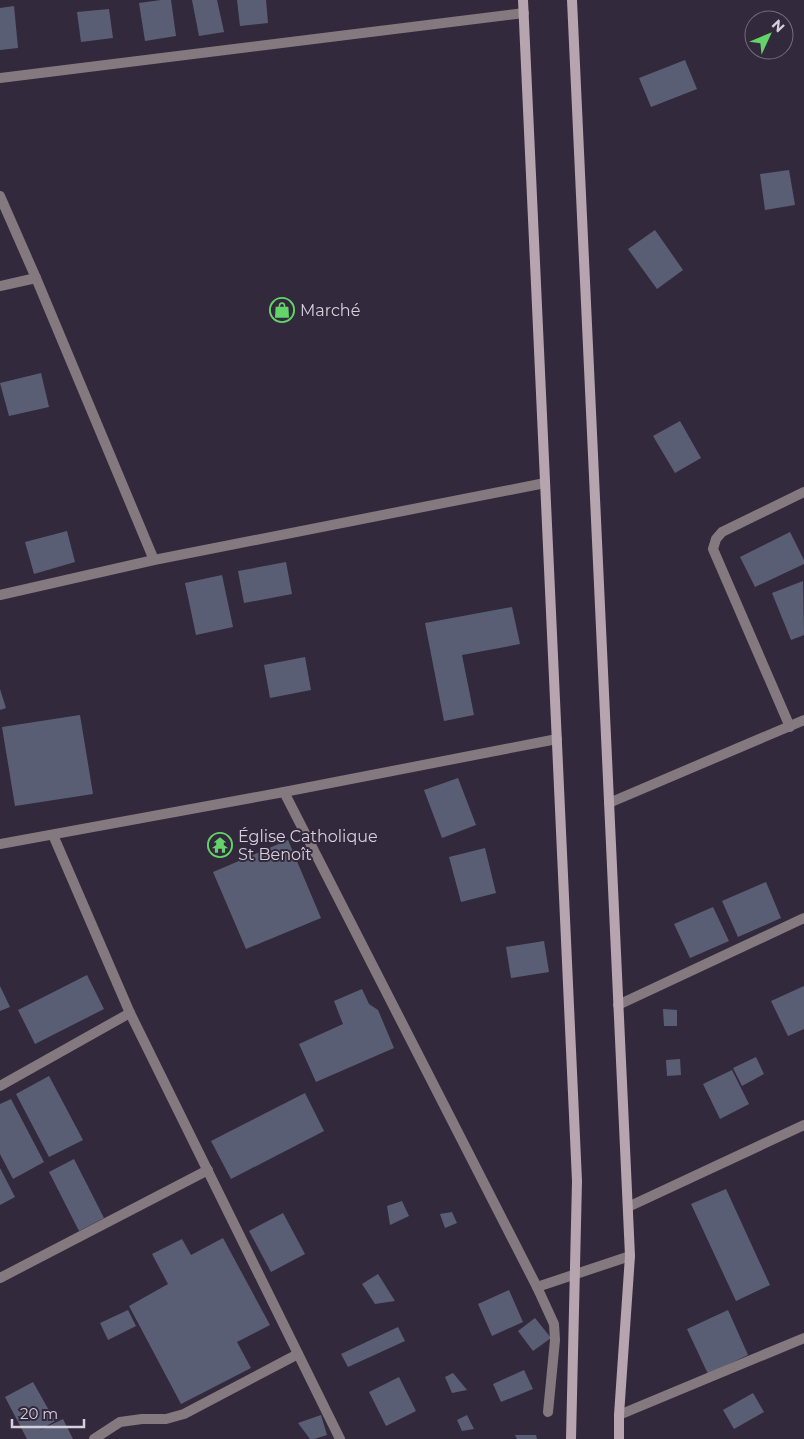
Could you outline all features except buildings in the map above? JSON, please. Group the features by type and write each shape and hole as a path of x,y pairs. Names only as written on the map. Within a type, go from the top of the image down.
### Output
{"main road":[{"path":"523,0 577,1181 571,1439"},
{"path":"572,0 630,1256 619,1439"}],"street":[{"path":"0,78 524,13"},
{"path":"0,196 154,560"},
{"path":"0,286 36,278"},
{"path":"0,595 154,560 545,483"},
{"path":"790,727 713,549 716,539 722,532 804,492"},
{"path":"609,803 804,720"},
{"path":"0,844 284,792 557,739"},
{"path":"284,792 537,1287 554,1324 555,1340 548,1412"},
{"path":"53,835 130,1013 340,1439"},
{"path":"618,1004 804,918"},
{"path":"0,1086 130,1013"},
{"path":"628,1206 804,1125"},
{"path":"0,1278 208,1170"},
{"path":"537,1287 630,1256"},
{"path":"619,1415 804,1338"},
{"path":"94,1439 120,1422 142,1419 166,1419 184,1414 298,1354"}],"place":[{"name":"Marché","path":"282,310"},
{"name":"Église Catholique St Benoît","path":"220,845"}]}
